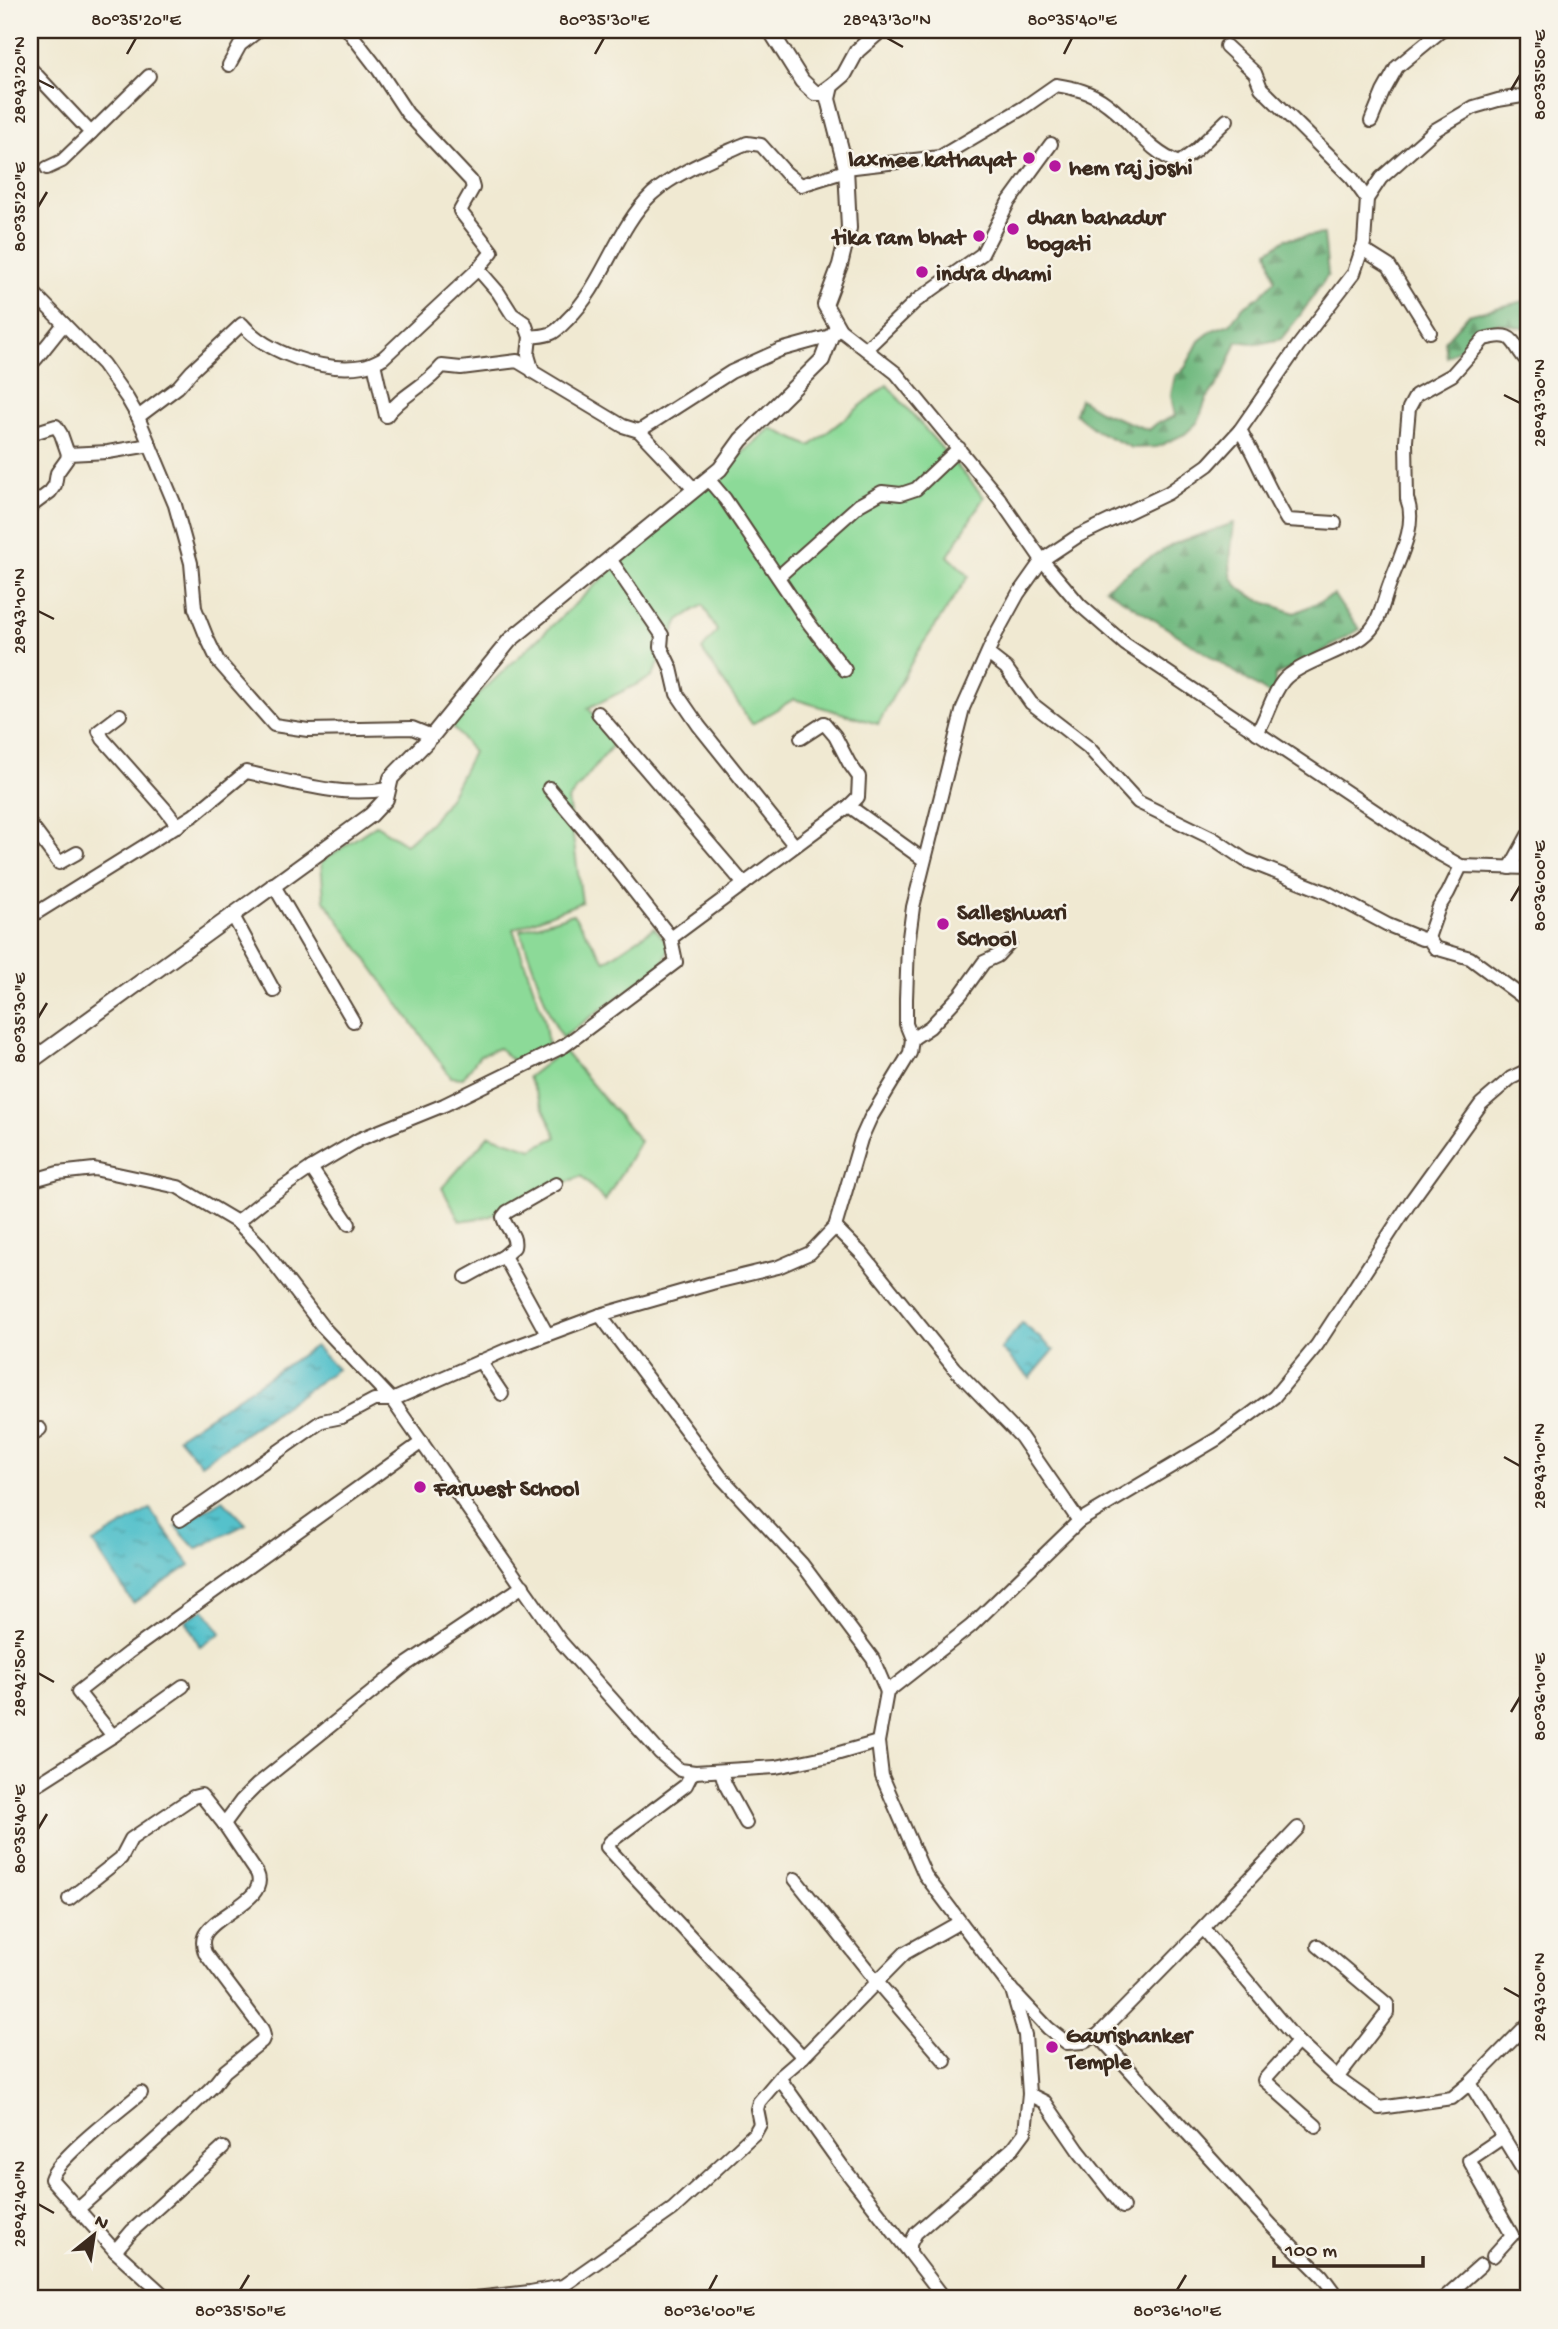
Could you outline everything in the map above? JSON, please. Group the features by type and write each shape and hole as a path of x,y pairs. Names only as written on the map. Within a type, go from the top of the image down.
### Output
{"street":[{"path":"229,65 240,46 259,30"},
{"path":"138,417 178,387 191,371 242,324 251,335 284,354 331,366 355,368 374,363 383,358 478,269 492,252 460,211 473,188 471,181 407,113 348,30"},
{"path":"770,30 802,81 815,93 821,93 844,75 857,51 881,30"},
{"path":"1371,121 1383,92 1398,67 1442,30"},
{"path":"1226,46 1255,73 1261,88 1352,178 1367,199"},
{"path":"30,68 92,132"},
{"path":"47,168 62,161 149,76"},
{"path":"530,337 550,334 576,312 620,237 652,195 684,173 747,143 761,145 786,173 801,185 846,169 940,157 1023,108 1056,85 1081,89 1107,104 1157,153 1179,163 1227,120"},
{"path":"30,1062 370,815 386,799 391,778 432,736 510,640 720,469 741,440 822,360 834,332 825,305 840,265 849,228 846,169 828,99 831,86"},
{"path":"180,1520 322,1421 342,1417 374,1400 392,1400 480,1360 600,1315 778,1267 810,1252 835,1227 861,1139 910,1053 912,1039 906,1024 908,944 913,906 963,708 996,634 1018,594 1042,560 1078,536 1168,493 1208,466 1240,429 1353,273 1362,249 1367,199 1381,178 1435,130 1474,107 1528,95"},
{"path":"866,349 916,301 982,254 1008,203 1051,144"},
{"path":"1362,249 1389,266 1430,332"},
{"path":"478,269 512,314 525,323 530,337 528,355 532,370"},
{"path":"30,289 103,364 138,417 185,536 191,563 195,608 206,638 218,661 274,725 308,730 412,728 432,736"},
{"path":"30,363 64,324"},
{"path":"639,431 732,372 780,350 834,332 866,349 896,373 999,498 1042,560 1080,605 1125,644 1436,852 1461,866 1528,868"},
{"path":"1256,733 1283,681 1363,637 1374,626 1381,613 1409,527 1411,507 1407,499 1406,441 1409,408 1416,395 1452,375 1483,339 1504,335 1514,341 1528,362"},
{"path":"374,363 386,416 393,406 442,366 461,368 517,361 623,426 639,431 694,489"},
{"path":"30,434 55,426 68,454 57,473 55,485 30,508"},
{"path":"1240,429 1287,520 1335,523"},
{"path":"68,454 107,452 150,445"},
{"path":"778,578 859,505 882,492 901,494 916,489 959,448"},
{"path":"708,479 725,499 845,670"},
{"path":"610,559 662,635 661,647 671,668 677,694 699,726 795,846"},
{"path":"988,654 1006,668 1031,703 1088,747 1138,802 1214,839 1245,860 1328,893 1388,925 1422,939 1428,938"},
{"path":"598,713 744,884"},
{"path":"120,715 99,731 103,739 178,826"},
{"path":"671,937 858,797 859,777 835,736 824,723 801,738"},
{"path":"30,917 194,816 246,772 335,791 368,793 388,789"},
{"path":"237,1222 262,1201 360,1139 444,1105 564,1046 676,962 671,937 549,788"},
{"path":"849,806 924,860"},
{"path":"30,824 58,863 77,853"},
{"path":"1510,868 1528,835"},
{"path":"1461,866 1438,907 1428,938 1434,948 1470,958 1528,1002"},
{"path":"273,884 353,1021"},
{"path":"232,914 274,991"},
{"path":"912,1039 949,1009 984,962 997,956 1010,942"},
{"path":"887,1692 971,1626 1079,1521 1217,1439 1274,1397 1317,1345 1411,1201 1481,1104 1511,1078 1528,1070"},
{"path":"312,1168 349,1224"},
{"path":"30,1181 58,1173 94,1169 178,1187 237,1222 260,1245 322,1325 392,1400 561,1642 660,1753 680,1770 695,1772 776,1767 878,1742"},
{"path":"466,1277 504,1256 515,1244 503,1217 507,1212 556,1184"},
{"path":"835,1227 863,1255 954,1368 1021,1437 1079,1521"},
{"path":"504,1256 547,1334"},
{"path":"600,1315 720,1477 810,1574 873,1659 887,1692 878,1742 882,1776 925,1875 1013,1990 1048,2028 1067,2043 1084,2042 1098,2035 1298,1828"},
{"path":"480,1360 502,1394"},
{"path":"113,1735 80,1695 78,1692 81,1689 138,1645 422,1442"},
{"path":"224,1824 257,1785 407,1664 523,1586"},
{"path":"30,1789 183,1686"},
{"path":"721,1771 746,1823"},
{"path":"695,1772 686,1785 607,1847 803,2057"},
{"path":"69,1899 121,1858 131,1839 193,1797 201,1796 224,1824 261,1880 254,1892 208,1929 202,1943 205,1953 262,2029 262,2041 225,2071 181,2117 77,2210"},
{"path":"795,1879 877,1982 945,2061"},
{"path":"466,2299 563,2286 673,2209 755,2133 760,2124 757,2109 759,2102 905,1953 960,1922"},
{"path":"1203,1928 1298,2042 1337,2078 1379,2108 1452,2098 1528,2024"},
{"path":"1318,1946 1387,2004 1387,2013 1337,2078"},
{"path":"910,2253 910,2244 916,2234 1013,2148 1025,2132 1029,2094 1025,2035 1013,1990"},
{"path":"1098,2035 1272,2226 1322,2276 1339,2299"},
{"path":"1298,2042 1264,2080 1316,2126"},
{"path":"780,2079 842,2166 945,2299"},
{"path":"1470,2083 1528,2178"},
{"path":"141,2093 53,2171 51,2179 116,2251 168,2299"},
{"path":"1029,2094 1045,2102 1078,2150 1123,2207"},
{"path":"1493,2256 1512,2235 1469,2160 1503,2137"},
{"path":"116,2251 132,2231 223,2148"},
{"path":"1443,2299 1481,2265"}],"green space":[{"path":"1324,234 1328,275 1301,314 1281,339 1259,344 1237,341 1223,376 1206,400 1198,422 1185,434 1157,447 1132,448 1097,431 1075,414 1080,399 1101,412 1149,430 1157,423 1175,416 1171,395 1175,376 1185,368 1199,341 1213,330 1230,324 1243,307 1260,296 1275,280 1268,251 1286,239"},
{"path":"1528,300 1528,329 1498,323 1447,357 1445,341 1468,315"},
{"path":"887,385 984,497 948,556 969,576 916,654 878,724 794,699 752,724 702,650 717,631 703,605 679,620 652,677 588,708 617,740 568,800 582,902 513,929 544,1018 548,1046 514,1062 499,1048 480,1055 463,1078 451,1077 324,900 321,862 376,825 406,844 433,820 451,795 473,752 449,722 653,531 771,428 810,446"},
{"path":"1234,523 1230,569 1234,582 1240,588 1258,599 1295,613 1334,595 1360,629 1298,666 1275,675 1275,698 1105,588 1174,544"},
{"path":"573,914 605,961 654,928 670,945 663,964 562,1038 549,1012 520,930"},
{"path":"563,1050 640,1141 605,1201 581,1176 488,1217 460,1221 442,1188 489,1135 532,1149 557,1137 528,1077"}],"water":[{"path":"1022,1323 1054,1350 1030,1378 1001,1349"},
{"path":"315,1346 337,1369 201,1464 178,1437"},
{"path":"223,1500 246,1524 196,1549 176,1527"},
{"path":"150,1509 190,1565 133,1603 93,1543"},
{"path":"204,1609 221,1633 200,1647 186,1620"}],"place":[{"name":"laxmee kathayat","path":"1029,158"},
{"name":"hem raj joshi","path":"1055,166"},
{"name":"dhan bahadur bogati","path":"1013,229"},
{"name":"tika ram bhat","path":"979,236"},
{"name":"indra dhami","path":"922,272"},
{"name":"Salleshwari School","path":"943,924"},
{"name":"Farwest School","path":"420,1487"},
{"name":"Gaurishanker Temple","path":"1052,2047"}]}
